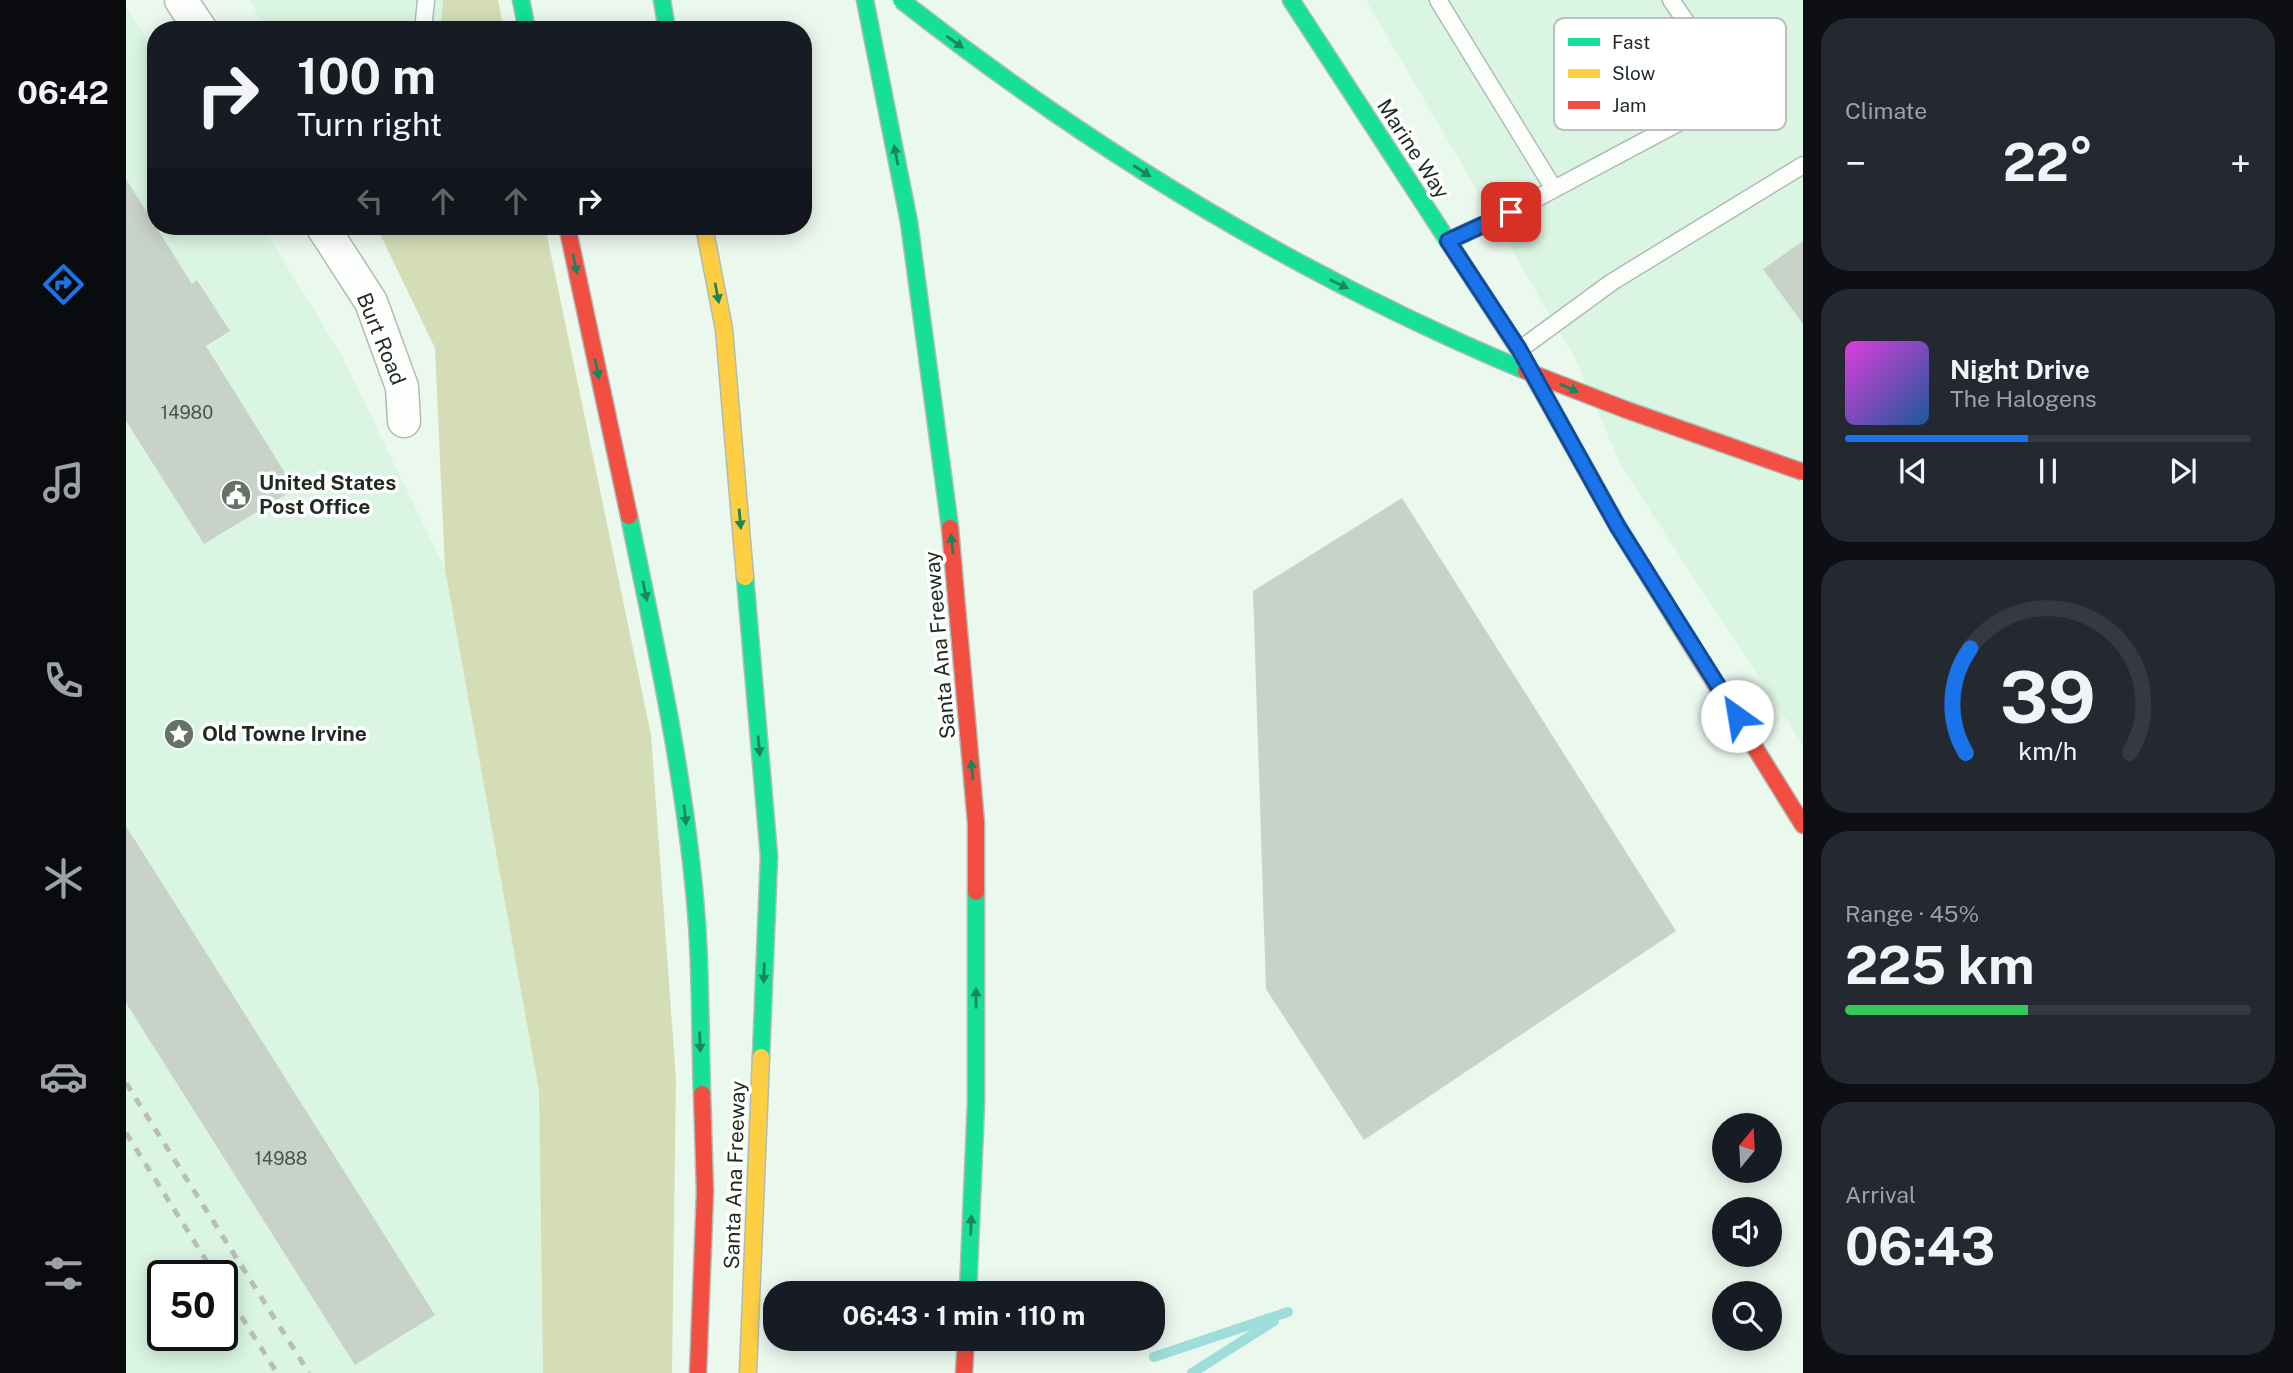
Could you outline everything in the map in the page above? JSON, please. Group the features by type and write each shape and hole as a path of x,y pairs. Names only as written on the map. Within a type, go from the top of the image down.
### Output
{"main road":[{"path":"521,0 525,21"},
{"path":"662,0 666,21"},
{"name":"Santa Ana Freeway","path":"865,0 912,249 952,541 976,823 976,1102 969,1281"},
{"path":"901,0 937,30 1060,118 1164,187 1306,268 1449,338 1608,404 1803,472"},
{"name":"Marine Way","path":"1291,0 1519,349 1618,527 1803,825"},
{"path":"569,235 653,632 683,799 697,925 705,1192 698,1373"},
{"name":"Santa Ana Freeway","path":"706,235 724,329 769,856 748,1373"},
{"path":"964,1373 965,1351"}],"street":[{"path":"181,0 195,21"},
{"name":"Burt Road","path":"328,235 371,302 402,387 404,421"}],"lane":[{"path":"424,21 426,0"},
{"path":"1438,0 1554,189"},
{"path":"1671,0 1683,18"},
{"path":"1448,241 1665,130"},
{"path":"1519,349 1612,282 1803,165"}],"shaded area":[{"path":"249,0 443,0 442,21 261,21"},
{"path":"443,0 498,0 502,21 442,21"},
{"path":"1366,0 1803,0 1803,745 1621,466 1576,360"},
{"path":"126,7 147,39 147,235 268,235 341,354 445,569 539,1091 543,1373 126,1373"},
{"path":"380,235 547,235 651,735 676,1079 672,1373 543,1373 539,1091 445,569 435,348"}],"building":[{"path":"126,179 147,212 147,235 161,235 192,284 197,280 230,331 206,346 295,489 204,544 126,421"},
{"path":"1803,241 1803,324 1763,269"},
{"path":"1402,498 1676,931 1364,1140 1266,989 1253,591"},
{"path":"126,826 435,1315 355,1365 126,1003"}],"waterway":[{"path":"1154,1357 1288,1312"},
{"path":"1192,1373 1274,1321"}],"railway":[{"path":"126,1083 309,1373"},
{"path":"126,1133 206,1260"},
{"path":"238,1311 277,1373"}],"traffic: fast":[{"path":"521,0 525,21"},
{"path":"662,0 666,21"},
{"path":"865,0 909,222 950,528"},
{"path":"901,0 1048,108 1201,207 1360,295 1526,371"},
{"path":"1291,0 1519,350 1618,527 1675,619"},
{"path":"629,516 670,719 686,821 698,945 702,1094"},
{"path":"745,577 769,856 761,1057"},
{"path":"969,1281 976,1102 976,892"}],"traffic: slow":[{"path":"706,235 724,329 745,577"},
{"path":"748,1373 761,1057"}],"traffic: jam":[{"path":"569,235 629,516"},
{"path":"1526,371 1624,409 1803,472"},
{"path":"950,528 976,823 976,892"},
{"path":"1675,619 1803,825"},
{"path":"698,1373 705,1192 702,1094"},
{"path":"964,1373 965,1351"}],"place":[{"name":"United States Post Office","path":"236,495"},
{"name":"Old Towne Irvine","path":"179,734"}],"route":[{"path":"1511,212 1448,241 1519,349 1618,527 1737,716"}]}
